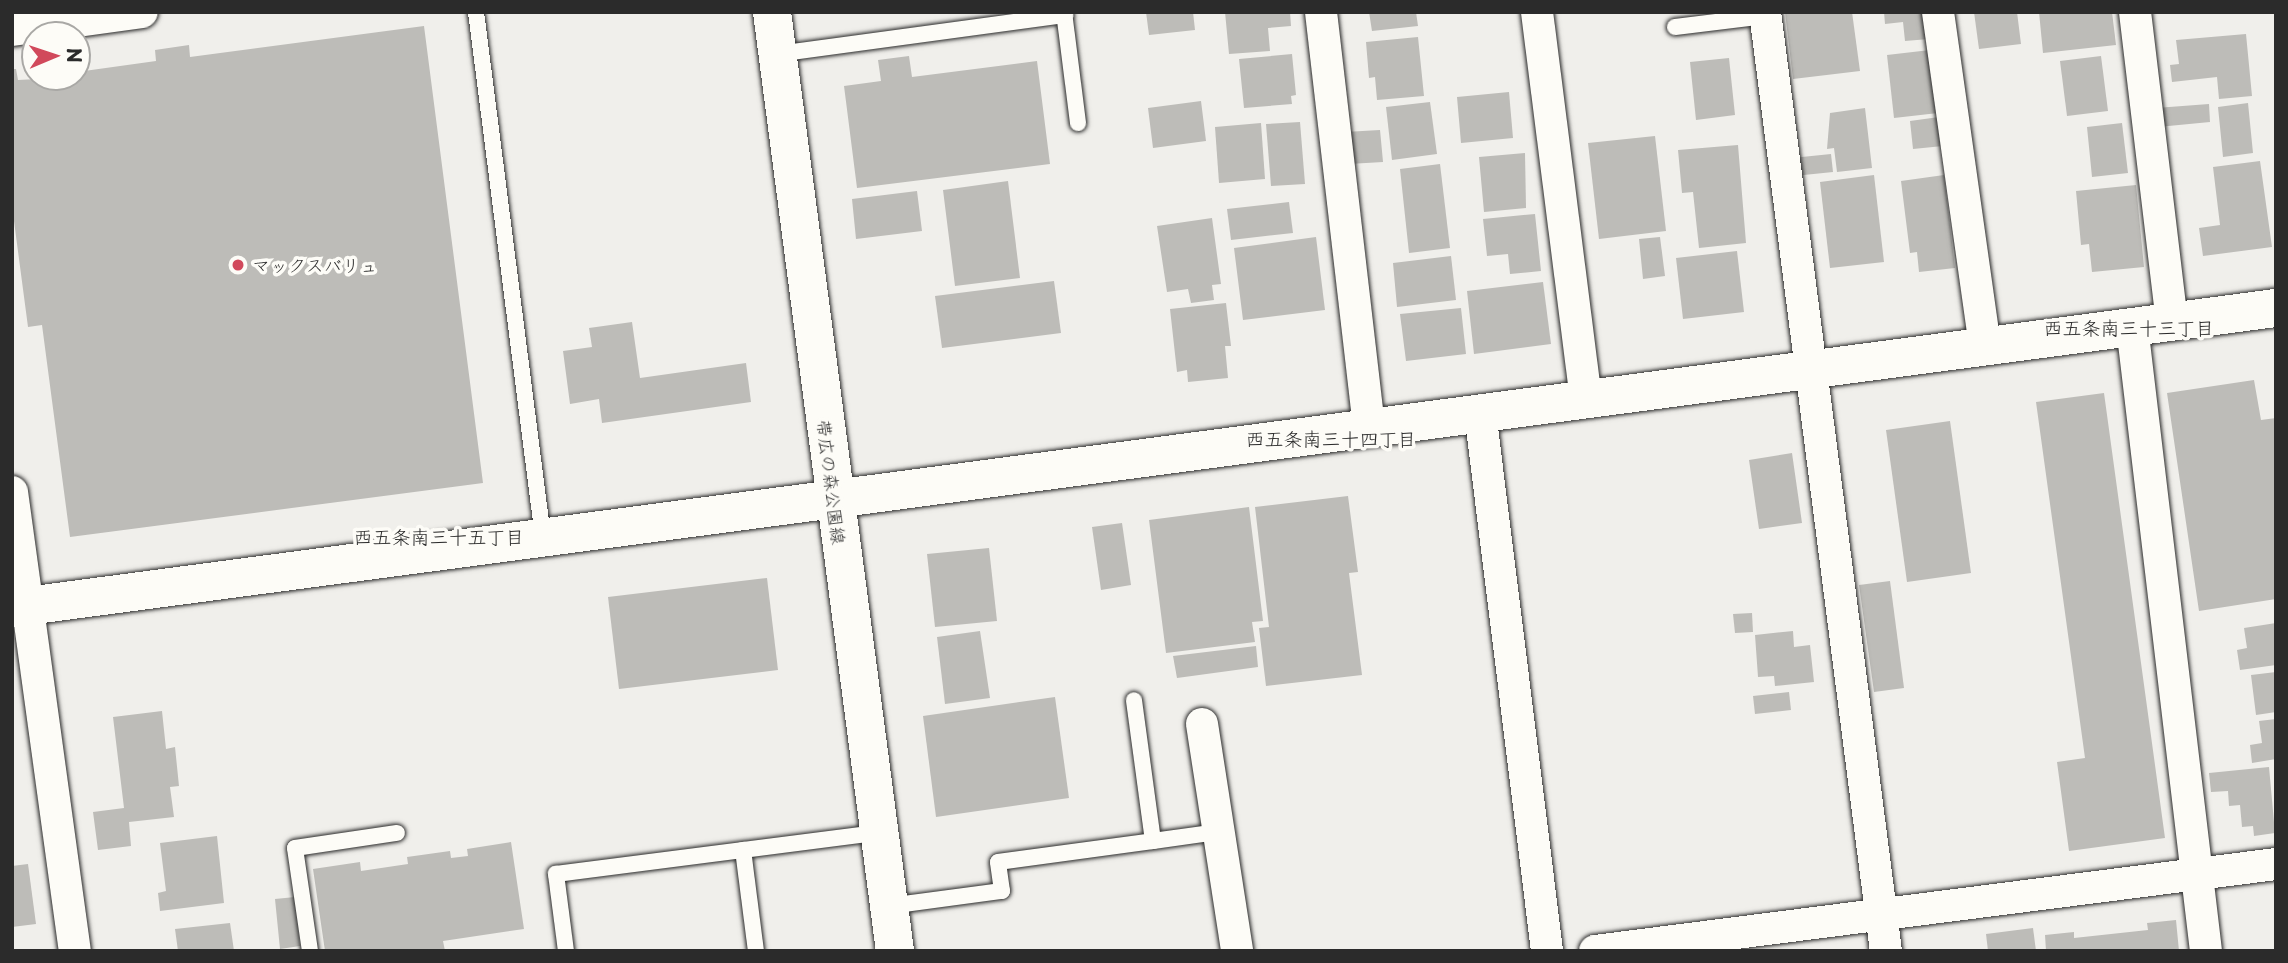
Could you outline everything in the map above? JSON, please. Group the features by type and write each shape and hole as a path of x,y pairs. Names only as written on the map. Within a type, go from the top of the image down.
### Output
{"street":[{"path":"12,30 142,12"},
{"name":"帯広の森公園線","path":"772,12 895,951"},
{"path":"1321,12 1369,429"},
{"path":"1537,12 1586,398"},
{"path":"1938,12 1985,348"},
{"path":"2135,12 2172,323"},
{"path":"1765,14 1886,951"},
{"path":"20,607 2276,308"},
{"path":"2132,326 2206,951"},
{"path":"1480,412 1547,951"},
{"path":"12,492 20,607 69,950"},
{"path":"1202,724 1237,951"},
{"path":"1595,951 2276,864"}],"lane":[{"path":"476,12 543,537"},
{"path":"778,54 1064,13 1078,123"},
{"path":"1675,27 1765,14"},
{"path":"1134,699 1153,841"},
{"path":"310,951 295,848 397,832"},
{"path":"889,906 1002,891 998,862 1218,832"},
{"path":"566,951 556,874 878,833"},
{"path":"743,850 756,951"}],"building":[{"path":"1146,12 1193,12 1195,30 1149,35"},
{"path":"1225,12 1290,12 1291,26 1268,28 1270,51 1229,54"},
{"path":"1369,12 1416,12 1418,26 1372,31"},
{"path":"1785,12 1852,12 1860,71 1793,79"},
{"path":"1884,12 1926,12 1929,39 1905,41 1903,22 1885,24"},
{"path":"1974,12 2017,12 2021,44 1979,49"},
{"path":"2039,12 2112,12 2116,45 2043,53"},
{"name":"マックスバリュ","path":"424,26 483,483 70,537 42,325 28,327 12,206 12,69 16,69 18,80 21,80 21,91 91,91 91,70 156,61 155,50 189,45 190,57"},
{"path":"2246,34 2252,96 2219,99 2217,77 2172,82 2170,65 2179,64 2176,40"},
{"path":"1418,37 1424,96 1377,100 1375,77 1369,78 1366,42"},
{"path":"1930,50 1938,113 1894,118 1887,55"},
{"path":"1292,54 1296,95 1291,96 1292,104 1244,108 1239,59"},
{"path":"909,56 912,77 1037,61 1050,164 857,188 844,86 881,81 878,60"},
{"path":"2101,56 2108,111 2067,116 2060,61"},
{"path":"1729,58 1735,115 1696,120 1690,62"},
{"path":"1509,92 1513,138 1461,143 1457,97"},
{"path":"1201,101 1206,141 1153,148 1148,108"},
{"path":"1430,102 1437,154 1392,160 1386,107"},
{"path":"2248,103 2253,153 2223,157 2218,107"},
{"path":"2209,104 2210,122 2158,127 2156,108"},
{"path":"1865,108 1872,168 1837,172 1834,148 1827,149 1830,113"},
{"path":"1939,117 1943,146 1913,149 1910,121"},
{"path":"1300,122 1305,184 1271,186 1266,124"},
{"path":"1261,123 1265,179 1219,183 1215,127"},
{"path":"2122,123 2128,173 2092,177 2087,127"},
{"path":"1380,130 1383,162 1349,164 1345,132"},
{"path":"1655,136 1666,231 1599,239 1588,143"},
{"path":"1738,145 1746,243 1699,248 1693,192 1682,193 1678,150"},
{"path":"1525,153 1526,208 1484,212 1479,157"},
{"path":"1831,154 1833,172 1794,176 1792,158"},
{"path":"2260,161 2272,247 2203,256 2199,228 2220,225 2213,167"},
{"path":"1440,164 1450,248 1409,253 1400,169"},
{"path":"1874,175 1884,262 1830,268 1820,182"},
{"path":"1944,175 1955,268 1919,272 1917,252 1910,253 1901,181"},
{"path":"1008,181 1020,278 955,286 943,190"},
{"path":"2136,185 2144,267 2092,272 2089,244 2081,245 2076,191"},
{"path":"917,191 922,231 856,239 852,199"},
{"path":"1289,202 1293,233 1231,240 1227,209"},
{"path":"1535,214 1541,271 1510,274 1508,254 1487,256 1483,219"},
{"path":"1212,218 1221,284 1212,285 1214,300 1191,303 1188,289 1167,292 1157,226"},
{"path":"1316,237 1325,310 1243,320 1234,248"},
{"path":"1660,237 1665,276 1643,279 1639,239"},
{"path":"1737,251 1744,312 1683,319 1676,258"},
{"path":"1451,256 1456,300 1397,307 1393,263"},
{"path":"1054,281 1061,333 942,348 935,296"},
{"path":"1543,282 1551,344 1474,354 1467,291"},
{"path":"1226,303 1231,346 1225,346 1228,378 1188,382 1187,370 1177,372 1170,309"},
{"path":"1461,308 1466,354 1406,361 1400,314"},
{"path":"632,322 640,378 746,363 751,402 602,423 599,399 570,404 563,351 592,347 589,328"},
{"path":"2254,380 2261,420 2276,418 2276,599 2199,611 2167,393"},
{"path":"2104,393 2165,838 2069,851 2057,762 2085,758 2036,402"},
{"path":"1950,421 1971,573 1907,582 1886,430"},
{"path":"1792,453 1802,523 1759,529 1749,460"},
{"path":"1348,496 1358,572 1349,573 1362,675 1266,686 1259,628 1269,627 1255,507"},
{"path":"1249,507 1263,621 1252,622 1255,642 1166,653 1149,520"},
{"path":"1122,523 1131,585 1101,590 1092,527"},
{"path":"989,548 997,621 935,627 927,554"},
{"path":"767,578 778,670 619,689 608,597"},
{"path":"1890,581 1904,688 1874,692 1859,585"},
{"path":"1752,613 1753,632 1735,633 1733,614"},
{"path":"2276,623 2276,665 2240,670 2237,650 2247,648 2244,628"},
{"path":"980,631 990,698 945,704 937,637"},
{"path":"1793,631 1794,647 1810,645 1814,682 1775,686 1774,676 1758,677 1755,635"},
{"path":"1256,646 1258,667 1177,678 1173,656"},
{"path":"2276,672 2276,712 2256,715 2251,675"},
{"path":"1789,692 1791,710 1755,714 1753,696"},
{"path":"1055,697 1069,798 936,817 923,716"},
{"path":"162,711 166,749 175,747 179,786 170,787 174,817 129,822 131,846 98,850 93,812 124,808 113,717"},
{"path":"2276,719 2276,759 2252,763 2250,745 2262,743 2259,721"},
{"path":"2269,767 2275,833 2254,836 2253,826 2242,827 2240,805 2229,806 2228,791 2211,792 2209,773"},
{"path":"217,836 224,903 160,911 158,893 166,891 160,843"},
{"path":"511,842 524,929 443,941 445,951 325,951 313,869 360,862 361,871 408,864 407,857 450,851 451,858 468,856 467,849"},
{"path":"28,864 36,924 12,927 12,866"},
{"path":"295,897 300,946 280,949 275,899"},
{"path":"2176,920 2179,951 2046,951 2045,935 2074,932 2074,938 2148,930 2147,923"},
{"path":"230,923 234,951 178,951 175,929"},
{"path":"2033,928 2036,951 1988,951 1986,934"}],"place":[{"name":"マックスバリュ","path":"238,265"}],"district":[{"name":"西五条南三十三丁目","path":"2129,328"},
{"name":"西五条南三十四丁目","path":"1331,439"},
{"name":"西五条南三十五丁目","path":"439,537"}]}
